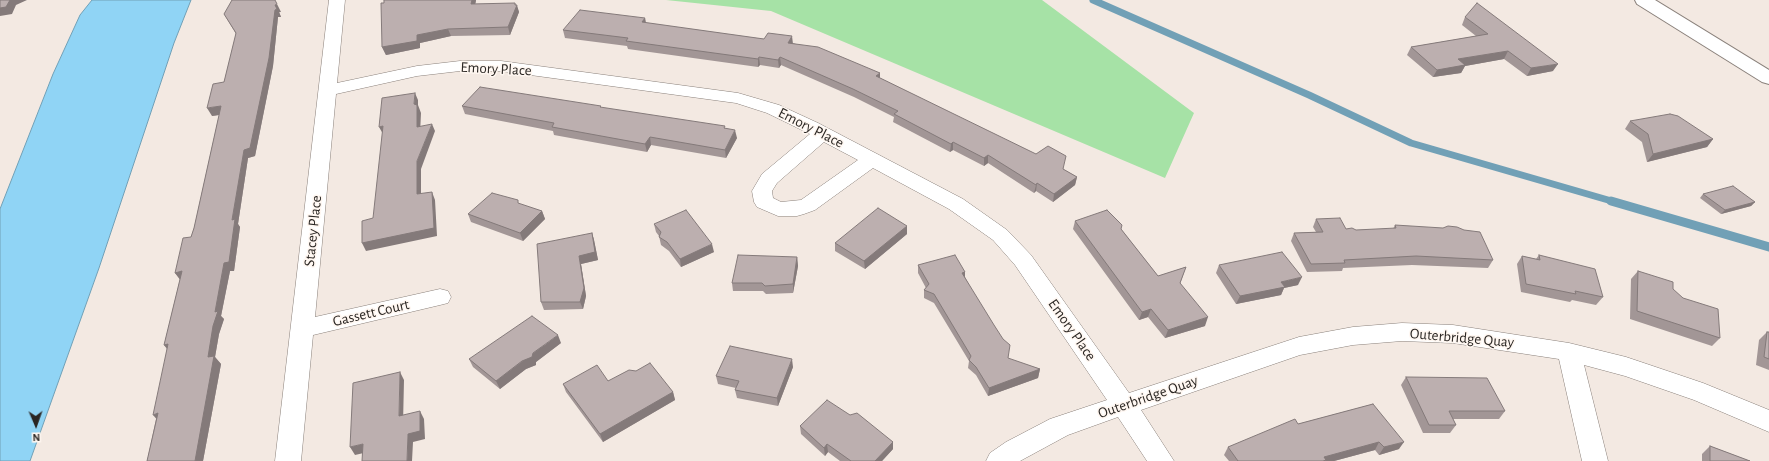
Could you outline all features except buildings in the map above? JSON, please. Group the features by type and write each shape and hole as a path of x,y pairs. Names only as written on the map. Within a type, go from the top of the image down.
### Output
{"main road":[{"path":"1643,0 1769,78"}],"street":[{"name":"Stacey Place","path":"288,461 327,109 327,91 337,0"},
{"name":"Emory Place","path":"327,91 417,71 460,66 501,66 738,98 773,109 823,133 956,204 1000,235 1023,260 1161,461"},
{"path":"823,133 769,179 762,191 764,202 778,209 797,209 808,205 872,159"},
{"name":"Gassett Court","path":"302,329 440,297"},
{"name":"Outerbridge Quay","path":"998,461 1015,450 1059,427 1299,346 1353,336 1402,332 1452,334 1518,343 1568,352 1626,367 1703,393 1769,421"},
{"path":"1568,352 1595,461"}],"green space":[{"path":"666,0 1042,0 1194,113 1165,178 771,11"}],"water":[{"path":"92,0 191,0 174,43 99,268 30,461 0,461 0,209 53,74 80,15"}],"waterway":[{"path":"1093,0 1309,95 1411,143 1615,202"},
{"path":"1611,201 1769,247"}]}
